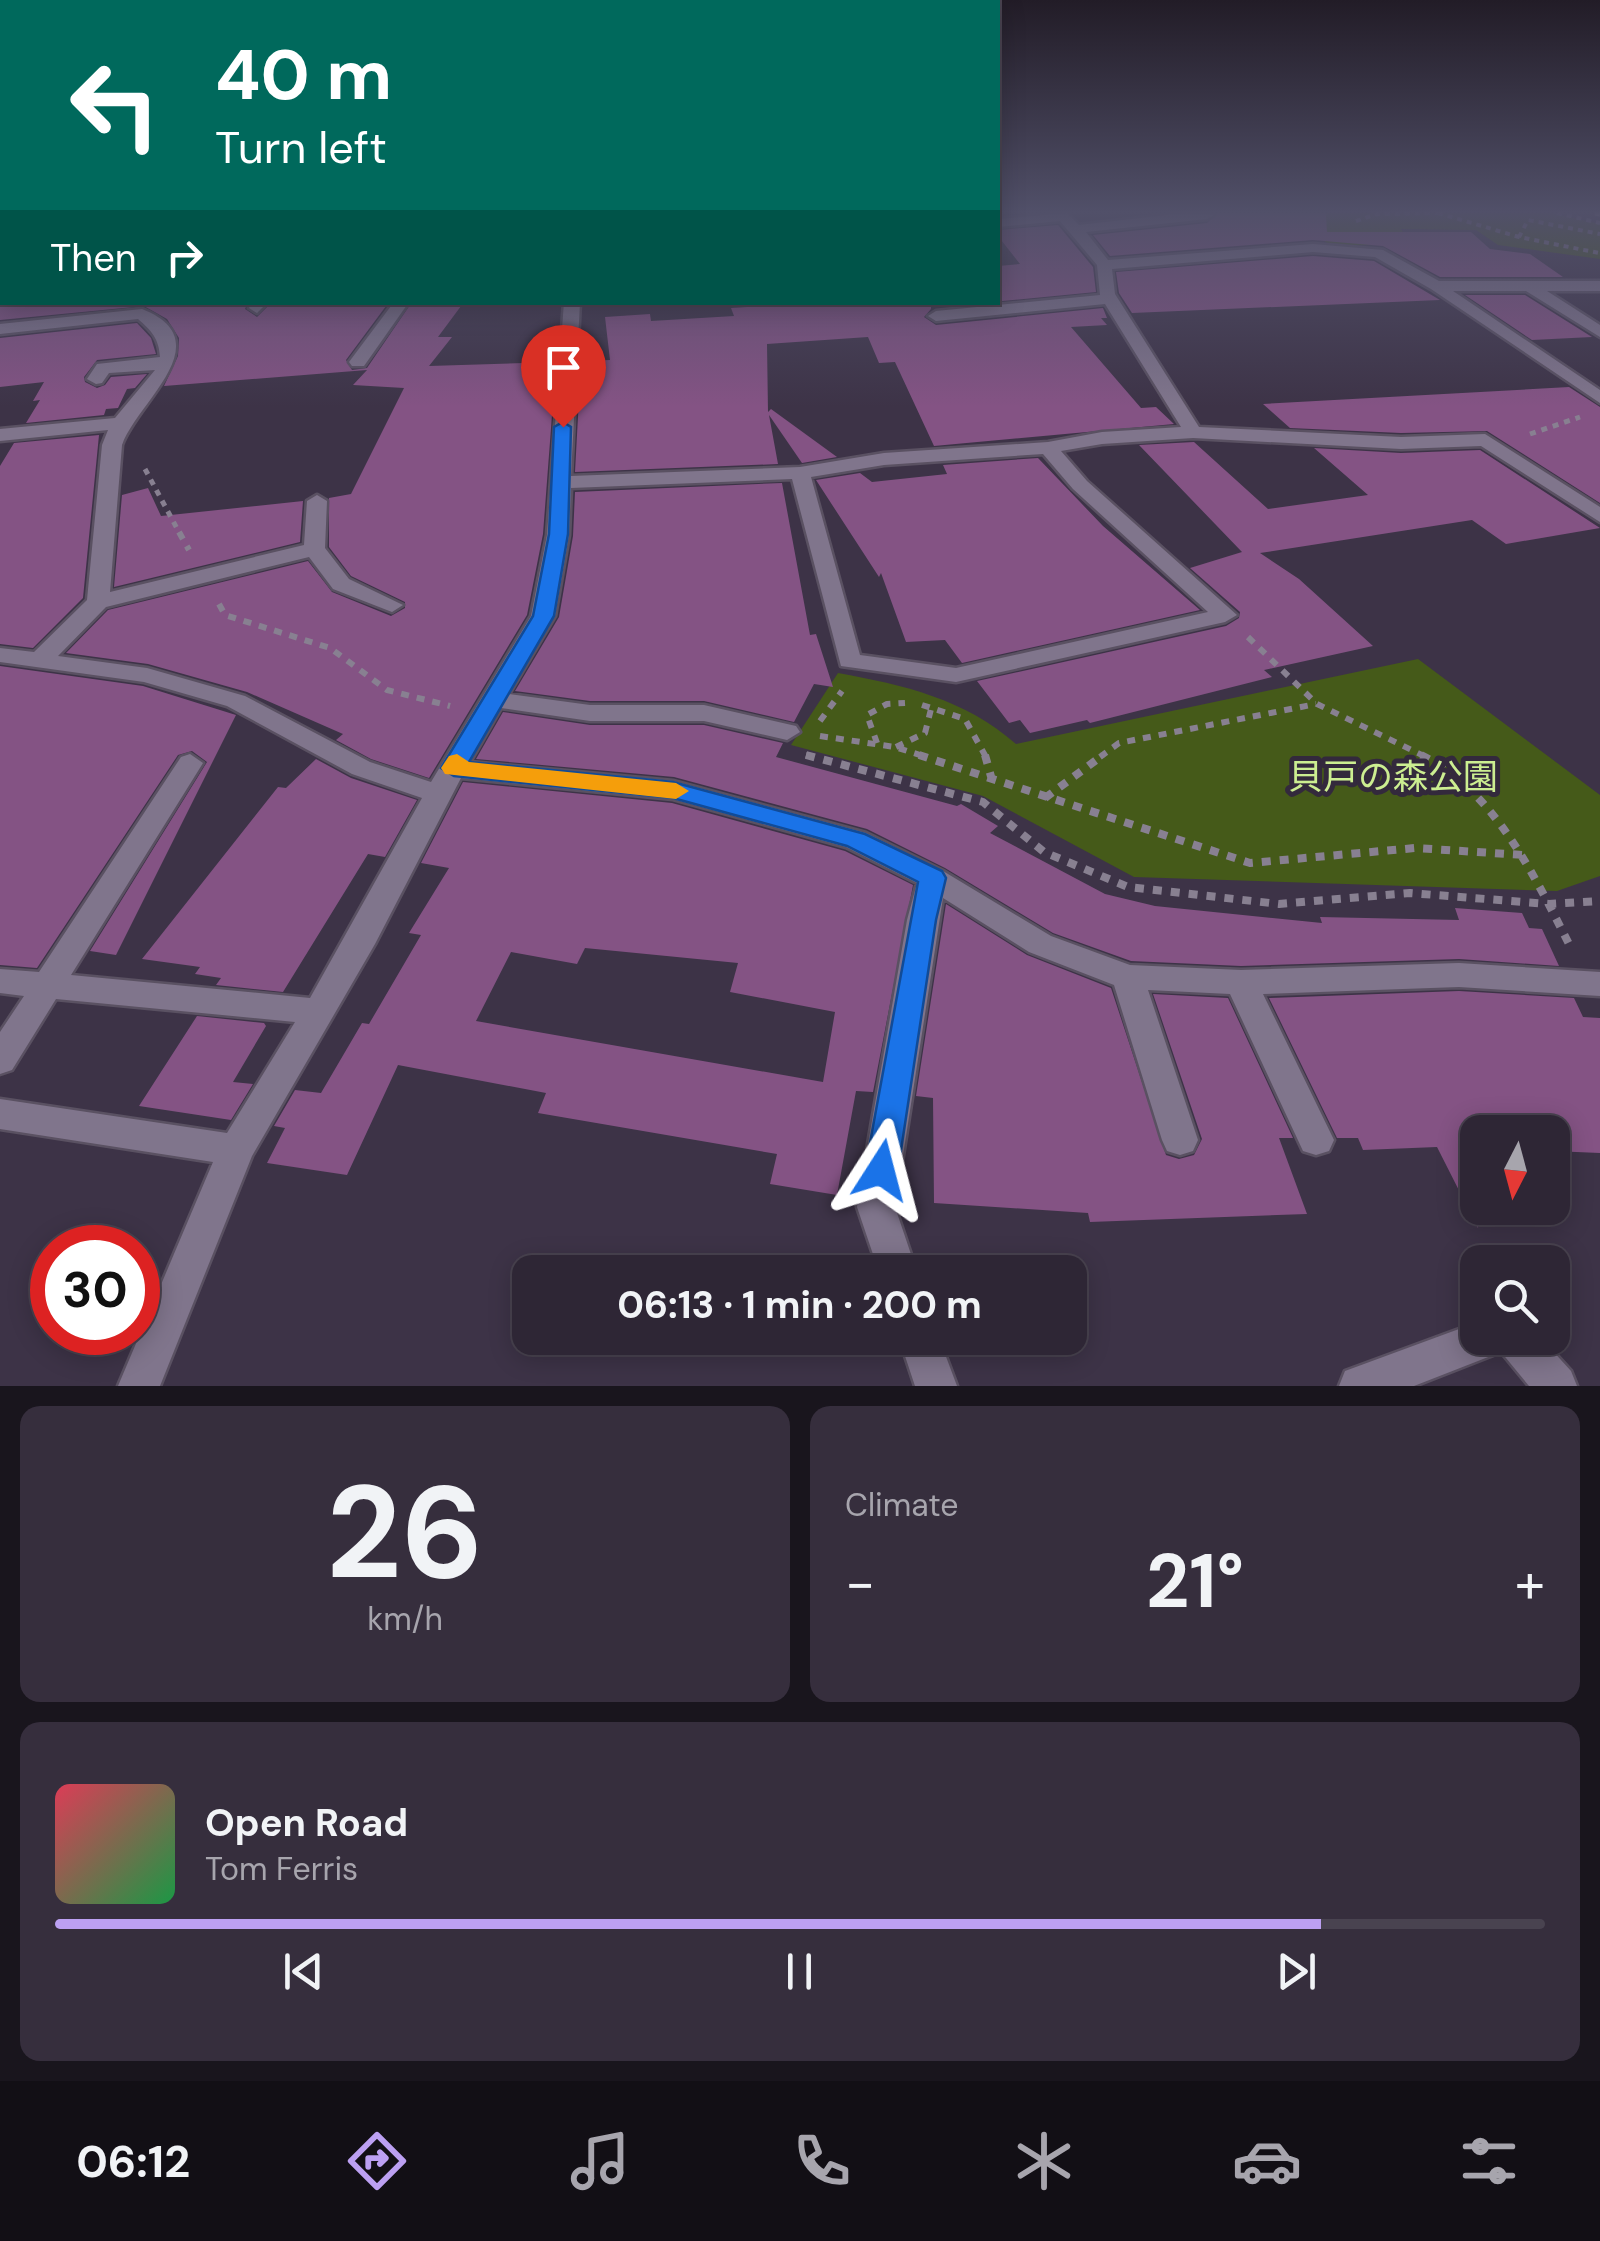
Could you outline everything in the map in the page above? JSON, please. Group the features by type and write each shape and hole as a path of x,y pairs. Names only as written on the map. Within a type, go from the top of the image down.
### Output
{"street":[{"path":"1106,278 1110,300 1193,432"},
{"path":"1421,278 1600,398"},
{"path":"1528,285 1600,332"},
{"path":"1436,286 1600,286"},
{"path":"936,316 1110,300"},
{"path":"358,362 400,305"},
{"path":"140,1386 163,1321 236,1150 319,1012 446,781 543,616 558,534 558,482 572,305"},
{"path":"1,321 146,308 164,334 169,356 160,381 120,423 112,445 98,602"},
{"path":"103,367 164,364"},
{"path":"0,435 120,423"},
{"path":"558,482 800,473 884,459 1048,448 1102,438 1193,432 1400,443 1485,440 1600,516"},
{"path":"1048,448 1080,485 1226,615"},
{"path":"800,473 850,661 956,675 1226,615"},
{"path":"318,502 314,549 340,584 392,604"},
{"path":"0,679 98,602 314,549"},
{"path":"22,658 147,675 236,701 361,768 446,781 673,790 856,840 932,878 1040,944 1128,976 1240,982 1458,975 1595,984"},
{"path":"489,708 704,713 787,732"},
{"path":"0,1060 190,763"},
{"path":"892,1255 876,1207 932,878"},
{"path":"1128,976 1180,1140"},
{"path":"0,980 319,1012"},
{"path":"1240,982 1316,1140"},
{"path":"0,1114 236,1150"},
{"path":"1360,1386 1460,1348"},
{"path":"926,1355 936,1386"},
{"path":"1530,1355 1556,1386"}],"path":[{"path":"1485,440 1533,434 1583,416"},
{"path":"120,423 225,615 330,648 388,690 489,708"},
{"path":"1226,615 1317,704 1450,769 1524,855 1595,984"},
{"path":"847,685 810,735 895,748 1250,863 1415,848 1524,855"},
{"path":"905,695 931,709 965,719 982,747 993,781"},
{"path":"877,743 867,715 887,704 916,702"},
{"path":"1045,798 1119,744 1317,704"},
{"path":"895,748 925,734 931,709"},
{"path":"802,754 983,802 1044,852 1128,887 1279,904 1410,893 1549,904 1600,900"}],"green space":[{"name":"貝戸の森公園","path":"1418,659 1600,795 1600,876 1557,891 1134,877 983,796 791,745 838,673 933,696 976,716 1016,744"}],"building":[{"path":"1000,278 1094,278 1096,292 1002,301"},
{"path":"1117,278 1402,278 1440,300 1132,313 1119,293"},
{"path":"1465,295 1525,295 1592,337 1532,340"},
{"path":"0,305 247,305 245,309 257,317 269,305 387,305 346,360 352,370 367,368 410,305 462,305 438,337 452,337 429,366 556,362 543,534 527,615 429,778 371,759 336,740 343,734 247,692 148,664 66,653 108,610 308,561 332,592 391,616 405,608 405,602 351,576 329,547 329,498 351,494 404,388 353,385 367,370 164,386 178,356 179,338 167,319 144,306 0,320"},
{"path":"931,305 924,317 936,325 1103,308 1107,318 1101,318 1107,325 1071,327 1141,408 1156,407 1174,424 934,446 895,362 879,363 868,337 767,344 768,412 771,409 837,457 802,463 769,415 778,464 575,472 581,361 610,360 605,317 650,314 651,321 734,316 731,308"},
{"path":"137,323 151,338 156,354 97,360 84,377 85,382 97,388 111,377 147,374 135,388 127,389 118,408 106,409 104,415 26,423 40,400 33,401 44,382 0,387 0,338"},
{"path":"1569,387 1600,407 1600,503 1487,431 1401,433 1290,428 1263,404"},
{"path":"99,435 83,598 33,648 0,644 0,466 14,443"},
{"path":"1194,442 1268,509 1368,495 1314,448 1401,453 1480,450 1600,528 1506,544 1472,520 1260,553 1299,579 1373,646 1264,670 1272,677 1090,723 1087,720 1030,733 1020,720 1009,723 977,681 1226,626 1239,618 1240,612 1190,568 1242,552 1139,445"},
{"path":"1038,458 1103,526 1200,610 962,663 945,640 906,642 881,573 879,577 816,480 860,473 872,482 947,474 943,465"},
{"path":"782,483 810,635 816,634 833,687 814,684 794,722 704,701 590,701 515,691 559,617 573,536 575,492"},
{"path":"148,488 161,516 303,501 300,542 114,587 122,495"},
{"path":"0,666 143,686 236,715 116,955 90,951 207,762 192,751 178,755 37,968 0,965"},
{"path":"503,712 590,725 704,725 783,743 776,757 961,804 998,826 990,833 1105,894 1155,906 1322,923 1320,917 1459,920 1455,908 1522,913 1529,928 1542,929 1559,966 1459,959 1241,966 1131,961 1053,933 945,868 867,829 674,777 476,759"},
{"path":"316,759 351,778 417,800 385,857 368,854 283,992 216,985 221,978 195,974 200,967 142,959 278,787 286,788"},
{"path":"463,782 672,803 845,851 913,885 873,1092 856,1091 837,1195 770,1184 777,1154 538,1113 546,1093 398,1065 347,1175 267,1163 285,1128 274,1126 295,1090 321,1093 362,1023 369,1024 421,935 409,933 449,868 421,863","holes":["585,948 738,963 730,992 835,1012 823,1082 476,1021 511,952 577,964"]},
{"path":"946,904 1027,955 1111,988 1166,1155 1179,1159 1194,1155 1202,1139 1153,994 1228,998 1293,1138 1279,1138 1307,1214 1090,1222 1088,1213 934,1203 933,1098 916,1096"},
{"path":"1459,991 1574,998 1583,1017 1600,1018 1600,1153 1570,1152 1570,1115 1460,1115 1460,1192 1437,1147 1363,1150 1358,1138 1337,1138 1269,998"},
{"path":"197,1016 266,1026 233,1082 253,1084 231,1120 139,1106"}],"slow traffic":[{"path":"457,762 454,768 676,791"}],"route":[{"path":"563,427 558,534 543,616 454,768 673,790 856,840 932,878 881,1170"}]}
